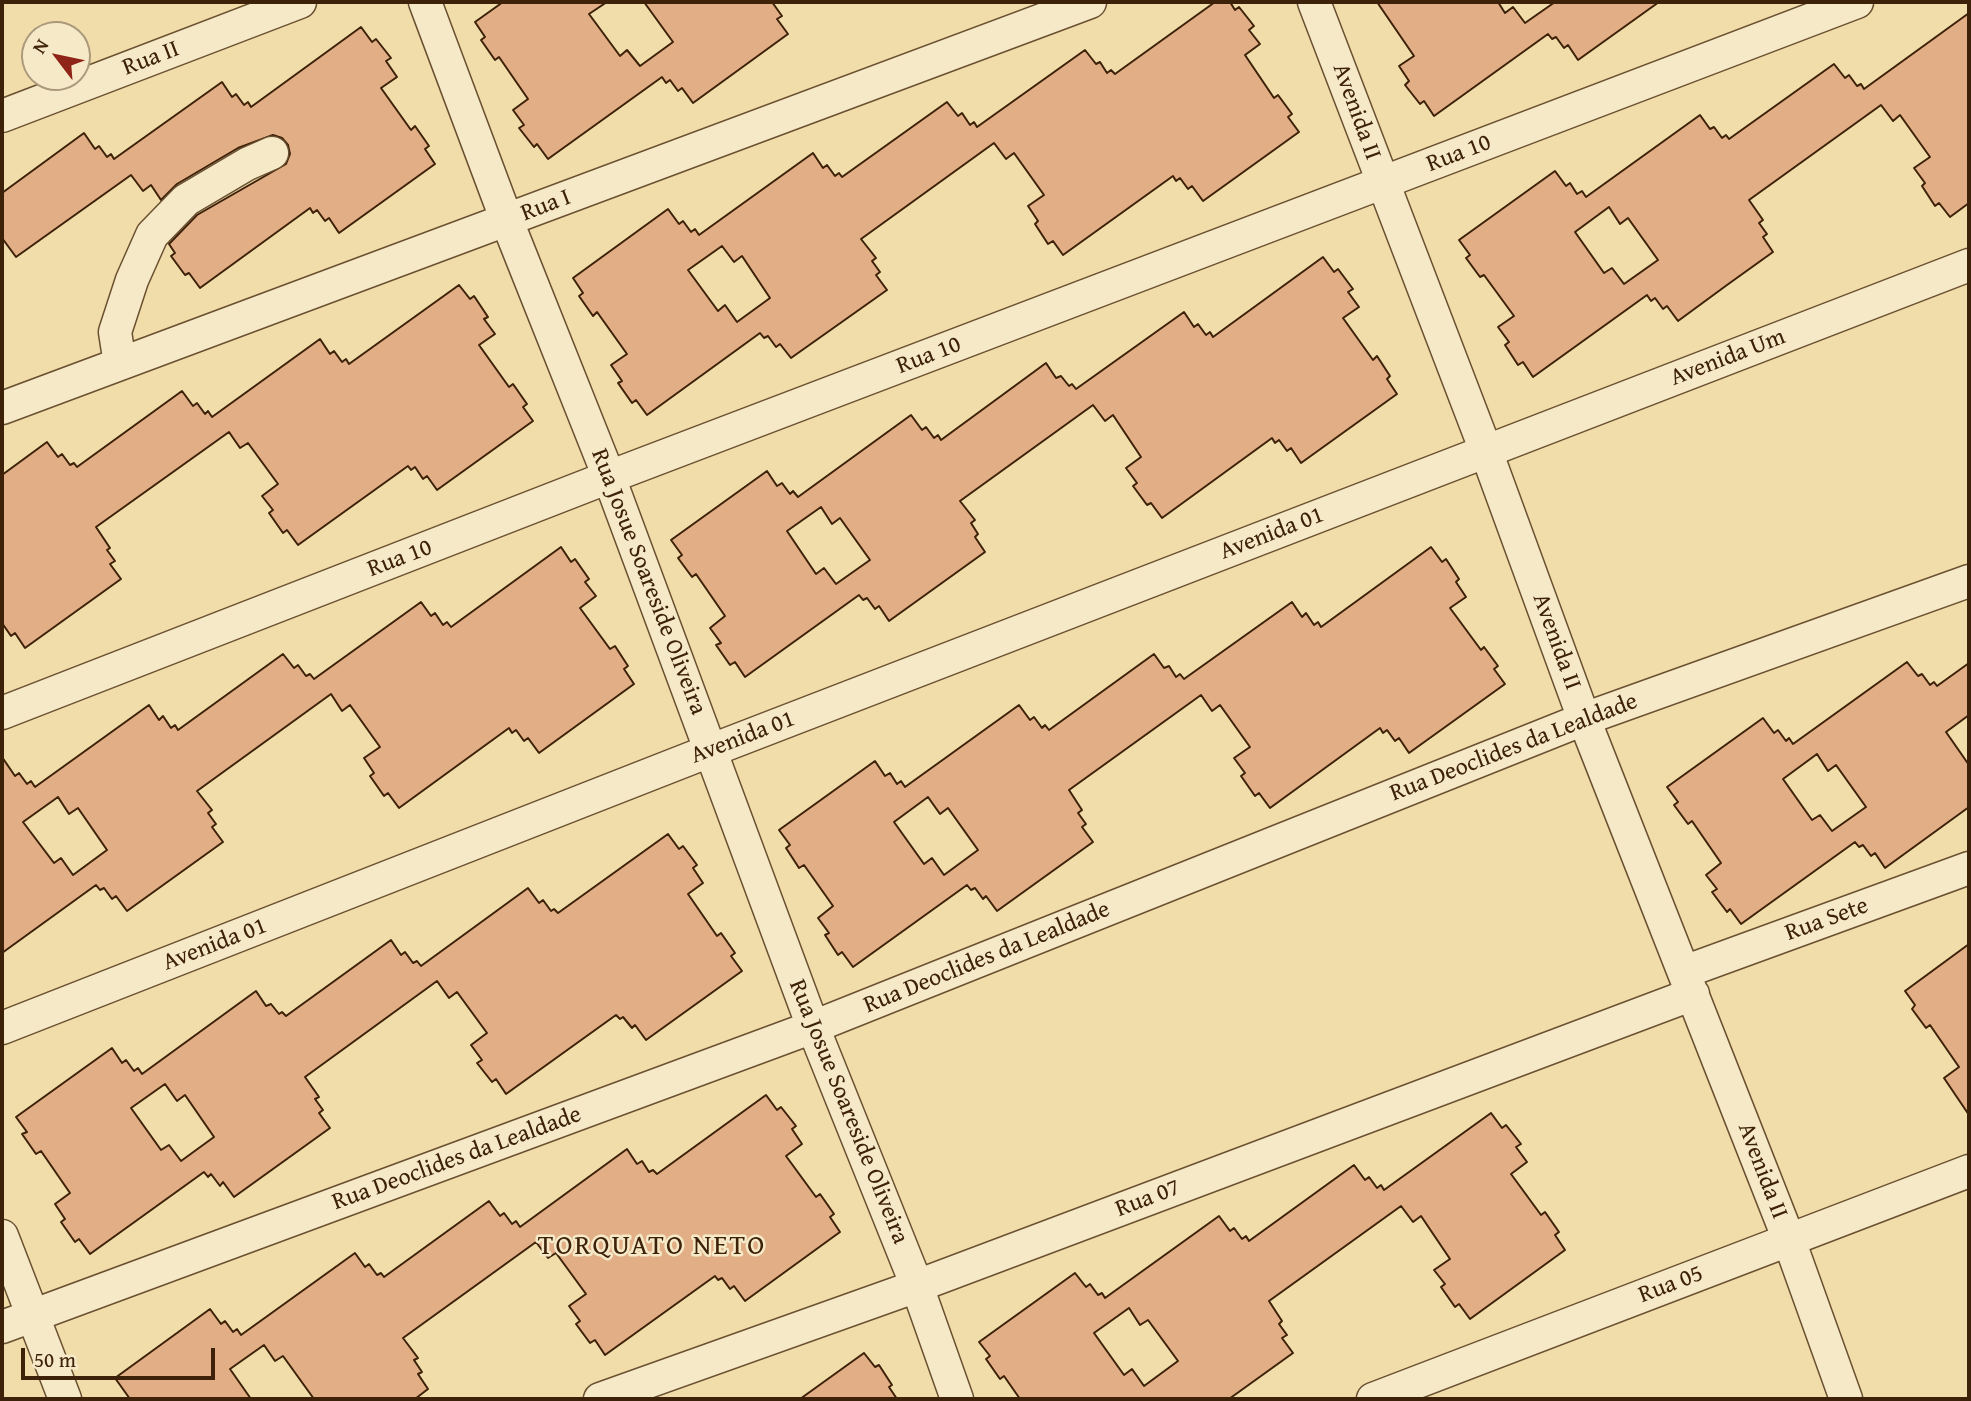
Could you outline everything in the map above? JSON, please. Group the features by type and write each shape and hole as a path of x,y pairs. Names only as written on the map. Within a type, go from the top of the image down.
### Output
{"street":[{"name":"Rua II","path":"2,116 300,2"},
{"name":"Rua Josue Soareside Oliveira","path":"425,2 507,221 609,477 813,1027 917,1286 957,1399"},
{"name":"Rua I","path":"2,408 1090,2"},
{"name":"Avenida II","path":"1314,2 1486,451 1584,719 1789,1240 1846,1399"},
{"name":"Rua 10","path":"2,713 609,477 1857,2"},
{"path":"120,364 115,332 132,280 152,235 186,200 247,163 272,153"},
{"name":"Avenida Um","path":"1486,451 1969,265"},
{"name":"Avenida 01","path":"2,1028 1486,451"},
{"name":"Rua Deoclides da Lealdade","path":"2,1327 813,1027 1584,719 1969,581"},
{"name":"Rua Sete","path":"1688,983 1969,868"},
{"name":"Rua 07","path":"600,1399 917,1286 1688,983"},
{"name":"Rua 05","path":"1373,1399 1969,1171"},
{"path":"2,1236 65,1399"}],"building":[{"path":"503,2 607,2 589,14 620,56 627,50 640,66 673,42 644,2 772,2 782,16 777,19 788,34 693,103 682,88 678,91 670,80 666,83 662,77 548,159 537,144 534,147 519,128 524,125 513,110 528,99 499,57 495,60 481,40 485,37 475,22"},
{"path":"1215,2 1230,2 1235,10 1239,7 1254,26 1249,30 1260,44 1245,55 1274,98 1278,95 1292,114 1288,117 1299,132 1203,201 1192,186 1188,189 1180,178 1176,181 1173,176 1063,255 1053,241 1048,244 1035,224 1038,221 1028,206 1044,195 1014,153 1006,159 994,143 861,239 876,258 872,261 880,272 876,275 887,290 791,358 780,344 776,347 768,336 764,338 760,333 647,415 636,400 632,403 618,383 622,381 611,365 627,354 597,312 593,316 579,296 583,293 573,278 668,209 679,224 683,221 691,232 695,229 699,235 813,153 823,168 827,165 835,176 839,173 842,177 947,102 958,116 962,113 970,125 974,122 977,127 1085,50 1096,64 1100,62 1107,73 1111,70 1115,74","holes":["722,246 734,262 742,256 770,298 737,322 725,305 718,311 688,270"]},
{"path":"1377,2 1498,2 1505,13 1513,7 1525,23 1555,2 1659,2 1578,60 1568,45 1564,48 1556,37 1552,39 1548,34 1434,116 1424,101 1420,104 1405,85 1409,81 1399,66 1414,56"},
{"path":"1969,13 1969,203 1950,217 1939,203 1935,206 1922,186 1925,183 1914,168 1930,157 1900,115 1893,121 1881,105 1749,200 1763,220 1759,223 1767,234 1763,237 1773,252 1678,321 1667,306 1663,309 1655,298 1651,301 1647,295 1533,377 1523,362 1518,365 1505,345 1509,342 1498,327 1514,316 1484,275 1480,277 1466,258 1470,255 1459,240 1555,171 1566,186 1570,183 1577,194 1582,191 1586,197 1700,115 1710,129 1714,127 1722,138 1726,135 1729,139 1834,64 1845,78 1849,75 1857,86 1861,84 1864,89","holes":["1609,207 1620,224 1628,218 1658,260 1624,284 1612,268 1604,273 1575,232"]},
{"path":"361,27 372,42 376,39 391,58 386,61 397,77 381,88 411,130 415,126 429,146 425,149 435,164 339,233 329,218 325,221 317,210 313,213 310,208 200,288 189,273 185,275 171,256 175,253 169,244 197,215 286,164 290,154 288,145 282,138 273,135 238,148 177,184 161,200 151,185 143,191 131,175 16,257 2,238 2,193 84,133 95,149 99,146 107,157 111,154 114,159 222,82 232,97 236,94 244,105 248,102 251,107"},
{"path":"1323,257 1334,272 1338,269 1353,289 1348,292 1359,307 1343,318 1373,360 1377,356 1390,376 1387,379 1397,394 1301,463 1291,448 1287,451 1279,440 1275,443 1272,438 1162,518 1151,503 1147,505 1133,486 1137,483 1126,468 1141,457 1113,415 1105,421 1093,405 960,501 975,520 971,523 978,534 975,537 985,552 889,621 879,606 875,609 867,598 863,600 859,595 745,677 735,662 730,665 716,645 721,643 710,628 725,616 696,574 692,577 678,558 682,555 671,540 767,471 777,486 782,483 790,494 793,491 798,497 911,415 922,430 926,427 934,438 938,435 941,440 1046,363 1056,378 1061,376 1069,386 1072,384 1076,389 1184,312 1194,327 1198,324 1206,335 1210,332 1213,337","holes":["821,507 832,524 840,518 870,560 836,584 824,568 816,574 787,531"]},
{"path":"459,285 470,299 474,296 488,317 484,319 495,334 479,345 509,387 513,384 527,404 523,407 533,421 437,490 427,476 423,479 415,467 411,470 408,466 298,545 287,530 283,533 269,513 273,510 262,496 278,484 248,443 240,448 229,432 96,527 110,548 107,550 115,561 110,564 121,579 25,648 15,633 11,636 2,623 2,475 47,442 58,457 62,454 70,465 74,463 77,467 182,391 193,406 197,403 205,414 208,411 212,417 320,339 330,354 334,351 342,362 346,359 349,364"},
{"path":"561,547 571,562 575,559 589,579 585,582 596,596 580,608 610,649 615,646 628,666 624,669 634,684 539,753 528,738 524,741 516,730 512,733 509,728 399,808 388,793 384,796 370,776 374,773 364,758 380,747 350,705 342,711 331,694 197,791 212,810 208,813 216,824 212,827 223,842 127,911 116,896 112,899 104,888 100,890 96,885 2,953 2,757 15,776 19,773 27,784 31,781 35,787 149,705 159,720 163,716 171,728 175,725 178,730 283,654 294,668 298,665 306,676 310,674 314,679 421,602 431,616 435,613 443,625 447,622 451,627","holes":["58,797 69,814 78,808 107,850 73,875 61,858 54,863 23,822"]},
{"path":"1431,547 1442,562 1446,559 1459,579 1456,582 1466,597 1450,608 1481,650 1484,647 1498,666 1494,669 1505,684 1409,753 1399,738 1395,741 1387,730 1383,733 1380,728 1270,808 1259,793 1255,796 1241,776 1245,773 1234,758 1250,747 1220,705 1212,711 1201,695 1069,790 1082,810 1078,813 1086,824 1082,827 1093,842 997,911 986,896 983,899 975,888 971,890 967,885 853,967 842,952 838,955 825,935 829,933 818,918 833,906 804,865 799,868 786,848 790,845 779,830 875,761 885,776 890,773 897,784 901,781 905,787 1019,705 1030,720 1034,717 1042,728 1045,725 1049,730 1154,654 1164,668 1169,666 1176,677 1180,674 1184,679 1292,602 1302,617 1306,613 1314,625 1318,622 1321,627","holes":["928,797 940,814 948,808 978,850 944,875 932,858 924,864 894,822"]},
{"path":"1907,662 1918,676 1922,674 1930,685 1934,682 1937,686 1969,663 1969,715 1946,732 1969,765 1969,807 1885,868 1875,853 1871,856 1863,845 1859,847 1855,842 1741,924 1730,909 1727,912 1712,892 1717,889 1706,875 1721,863 1692,821 1688,824 1674,805 1678,802 1667,787 1763,718 1774,733 1778,730 1786,741 1789,738 1793,744","holes":["1817,754 1828,771 1836,765 1866,807 1832,831 1820,815 1812,820 1783,779"]},
{"path":"668,834 679,849 683,846 697,865 693,868 703,883 688,894 717,936 721,933 735,953 731,956 742,971 646,1040 635,1025 632,1028 623,1017 620,1019 616,1015 506,1094 496,1079 492,1082 477,1063 482,1060 471,1045 487,1033 457,992 449,998 437,981 305,1077 319,1097 315,1099 323,1110 319,1113 330,1128 234,1197 223,1182 220,1186 211,1174 208,1177 204,1172 90,1254 79,1239 75,1242 61,1222 65,1219 55,1204 70,1193 41,1151 36,1154 22,1134 27,1132 16,1117 112,1048 122,1063 126,1060 134,1071 138,1068 142,1074 256,991 266,1006 271,1004 279,1014 282,1012 286,1016 391,940 401,955 405,952 413,963 417,961 421,966 528,888 539,903 543,900 551,911 554,909 558,913","holes":["165,1084 177,1101 185,1095 214,1137 181,1161 169,1145 161,1150 131,1108"]},
{"path":"1969,944 1969,1115 1944,1078 1959,1067 1930,1025 1926,1028 1912,1009 1915,1005 1905,991"},
{"path":"766,1095 777,1110 781,1107 796,1126 792,1129 802,1144 786,1156 816,1197 820,1194 834,1214 830,1217 840,1232 745,1301 734,1286 730,1289 722,1278 718,1280 715,1276 605,1355 595,1340 590,1343 576,1324 580,1321 569,1306 586,1294 556,1253 548,1258 536,1242 403,1338 418,1358 414,1360 422,1372 418,1374 428,1389 415,1399 314,1399 283,1356 275,1361 264,1345 230,1369 251,1399 130,1399 115,1378 210,1309 221,1324 225,1321 233,1332 237,1329 241,1335 355,1253 365,1267 369,1264 377,1275 381,1273 384,1277 489,1201 500,1216 504,1213 512,1224 516,1221 520,1227 627,1149 637,1164 642,1161 649,1172 653,1170 657,1174"},
{"path":"1491,1113 1502,1128 1506,1125 1521,1144 1516,1147 1527,1162 1511,1174 1541,1215 1545,1212 1559,1232 1555,1235 1565,1250 1470,1319 1459,1304 1455,1307 1441,1287 1445,1284 1434,1270 1450,1259 1421,1216 1413,1222 1401,1206 1269,1301 1282,1321 1279,1324 1287,1335 1282,1338 1293,1353 1229,1399 1020,1399 1004,1376 1000,1379 986,1359 990,1356 979,1342 1075,1273 1086,1287 1090,1284 1098,1295 1102,1293 1105,1298 1219,1216 1230,1231 1234,1228 1242,1239 1246,1236 1249,1241 1354,1165 1365,1180 1369,1177 1377,1188 1381,1185 1384,1190","holes":["1129,1308 1140,1325 1148,1320 1178,1361 1144,1386 1132,1369 1124,1375 1094,1333"]},
{"path":"864,1353 875,1367 879,1365 892,1385 889,1387 897,1399 800,1399"}],"district":[{"name":"TORQUATO NETO","path":"652,1247"}]}
